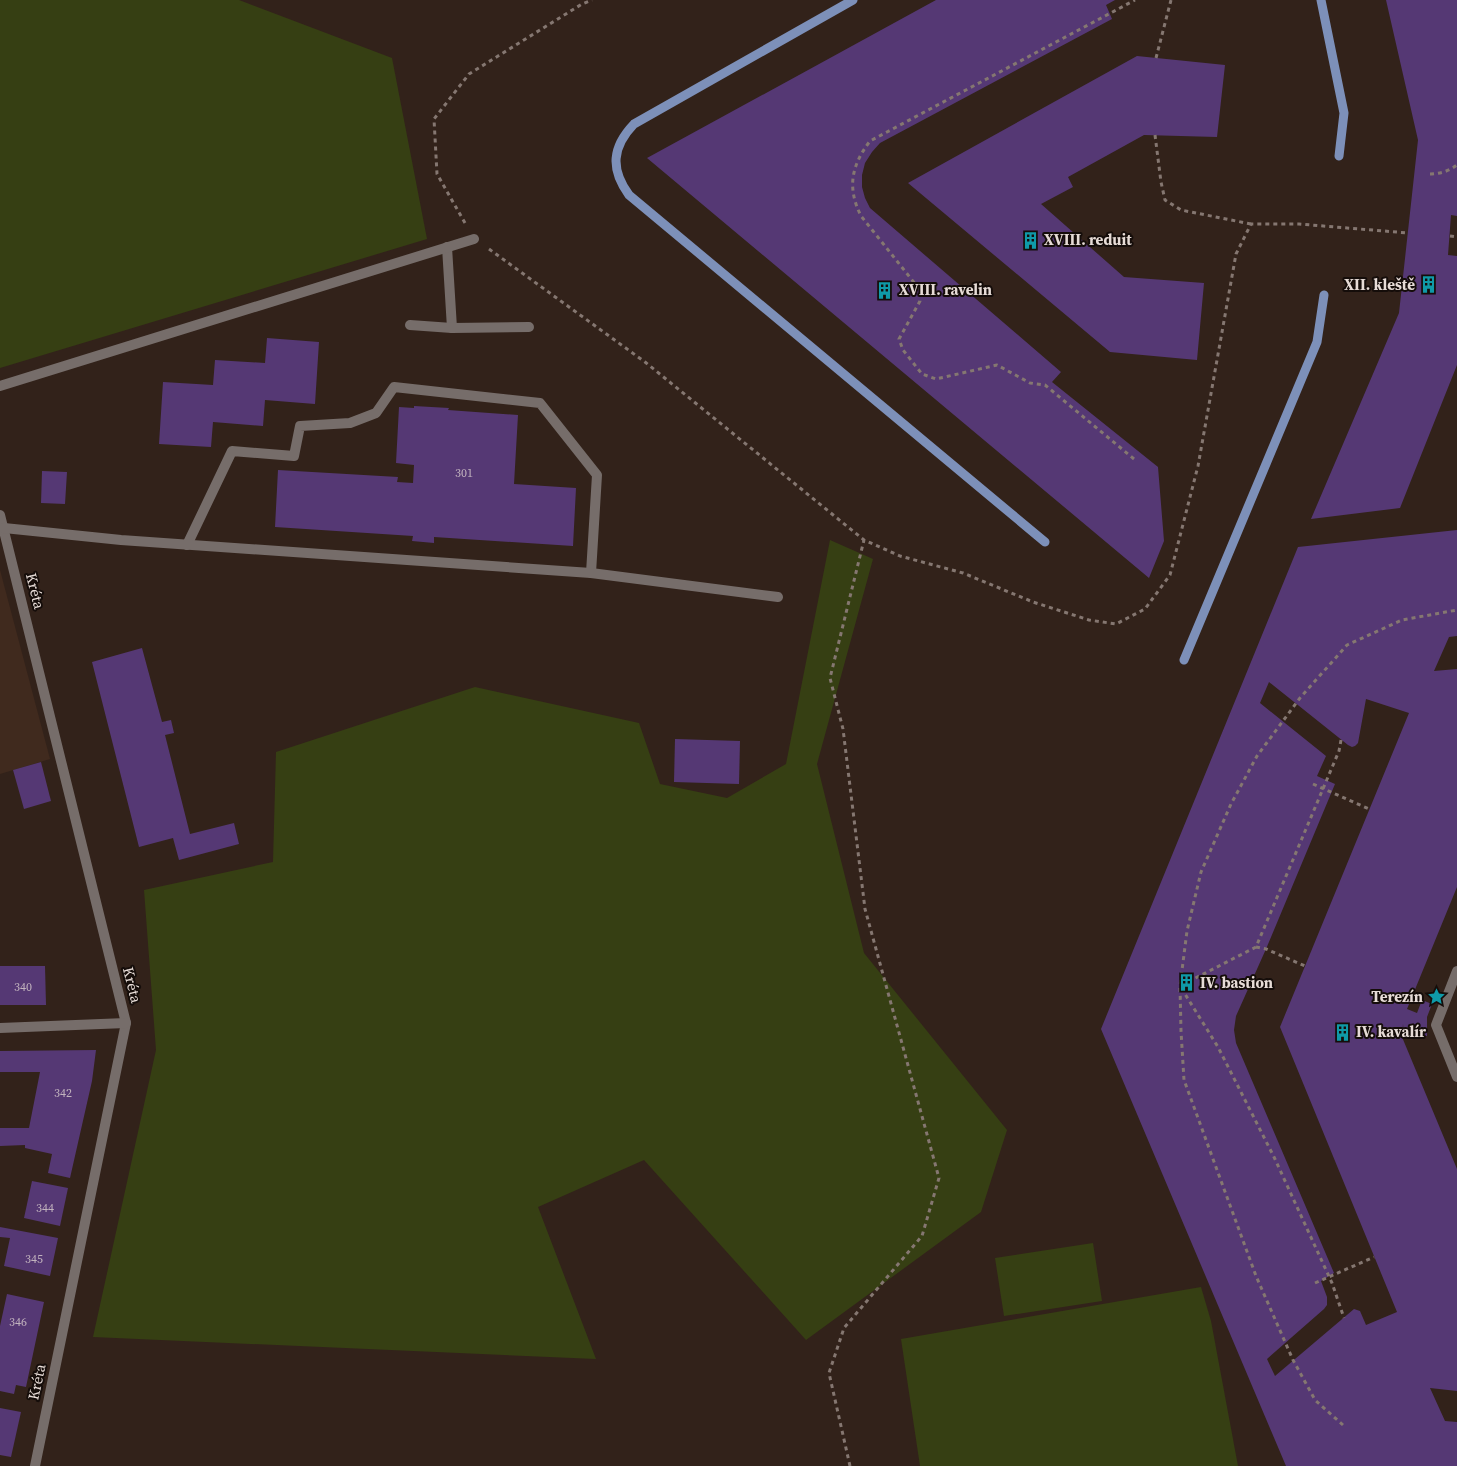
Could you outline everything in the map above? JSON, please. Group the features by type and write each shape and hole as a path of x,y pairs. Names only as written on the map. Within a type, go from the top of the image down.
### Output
{"street":[{"path":"0,386 474,239"},
{"path":"447,247 452,328"},
{"path":"410,325 452,328 529,327"},
{"path":"187,545 232,450 294,456 300,426 350,423 376,413 394,387 540,403 597,475 591,573"},
{"name":"Kréta","path":"0,514 126,1023 35,1466"},
{"path":"4,528 121,540 591,573 778,597"},
{"path":"1457,971 1436,1025 1457,1077"},
{"path":"0,1028 126,1023"}],"path":[{"path":"592,0 582,4 469,74 434,119 437,174 474,239 645,362 864,540 900,556 963,573 1034,602 1090,620 1116,624 1145,609 1170,575 1198,466 1236,254 1251,224"},
{"path":"1134,459 1045,385 1030,383 997,365 936,379 922,374 902,350 899,339 920,301 920,290 861,216 856,205 852,181 855,166 861,153 870,141 1135,0"},
{"path":"1156,58 1171,0"},
{"path":"1155,135 1165,200 1181,210 1251,224 1299,224 1408,233"},
{"path":"1430,174 1439,174 1457,165"},
{"path":"1450,236 1457,236"},
{"path":"850,1466 829,1373 844,1328 922,1236 939,1178 865,909 843,729 830,678 864,540"},
{"path":"1343,1426 1315,1400 1294,1360 1256,1276 1184,1080 1180,1031 1180,986 1187,931 1201,872 1231,804 1257,756 1300,698 1347,645 1402,620 1457,610"},
{"path":"1256,947 1339,751 1341,740"},
{"path":"1313,784 1369,809"},
{"path":"1180,986 1256,947 1266,949 1305,966"},
{"path":"1180,986 1218,1047 1274,1157 1332,1283 1344,1318"},
{"path":"1315,1283 1374,1257"}],"shaded area":[{"path":"0,570 50,759 0,774"}],"green space":[{"path":"0,0 239,0 392,58 427,239 0,368"},
{"path":"830,540 873,559 817,764 864,953 1007,1130 981,1212 806,1340 644,1160 538,1207 596,1359 93,1337 156,1050 144,890 273,862 276,752 475,687 639,723 660,784 727,798 786,764"},
{"path":"1093,1243 1102,1301 1004,1316 995,1258"},
{"path":"1201,1287 1211,1321 1238,1466 920,1466 901,1339"}],"building":[{"name":"XVIII. ravelin","path":"936,0 1115,0 1106,5 1112,19 880,143 865,163 862,187 870,208 1061,372 1052,382 1158,467 1164,541 1149,578 647,158"},
{"name":"XII. kleště","path":"1386,0 1457,0 1457,216 1451,215 1448,255 1457,256 1457,365 1400,508 1311,519 1399,313 1418,140"},
{"name":"XVIII. reduit","path":"1137,56 1225,65 1217,137 1144,135 1068,177 1073,187 1041,204 1124,277 1204,283 1197,360 1110,352 908,183"},
{"path":"267,338 319,342 315,404 265,400 263,426 213,422 211,447 159,444 163,382 213,385 215,360 265,363"},
{"path":"414,406 518,415 514,484 576,488 573,546 434,537 434,543 412,541 413,536 275,527 278,470 398,477 397,482 413,483 414,465 396,463 399,407 414,408"},
{"path":"42,471 67,472 65,504 41,503"},
{"name":"IV. bastion","path":"1457,530 1457,636 1449,637 1434,671 1457,669 1457,887 1407,1009 1417,1013 1422,1000 1432,1004 1427,1017 1427,1036 1404,1036 1403,1024 1402,1037 1457,1169 1457,1391 1430,1388 1445,1421 1457,1422 1457,1466 1286,1466 1101,1029 1298,547","holes":["1269,682 1352,747 1358,743 1366,699 1409,713 1280,1027 1397,1312 1366,1325 1360,1311 1354,1309 1275,1376 1267,1359 1324,1309 1327,1305 1327,1297 1321,1281 1334,1273 1236,1043 1234,1030 1236,1016 1335,784 1317,776 1326,756 1260,703"]},
{"path":"142,648 162,722 171,720 174,733 165,735 190,834 234,823 239,844 179,860 173,838 139,847 92,662"},
{"path":"675,739 740,741 739,784 674,782"},
{"path":"41,762 51,801 24,809 13,770"},
{"path":"0,966 45,966 46,1005 0,1005"},
{"path":"96,1050 92,1081 70,1178 48,1173 52,1154 25,1148 25,1145 0,1146 0,1128 29,1128 40,1072 0,1072 0,1051"},
{"path":"32,1181 68,1188 60,1226 24,1218"},
{"path":"0,1227 58,1238 50,1276 4,1266 10,1238 0,1237"},
{"path":"7,1294 44,1302 26,1387 16,1385 14,1394 0,1391 0,1326"},
{"path":"0,1408 21,1412 11,1457 0,1455"}],"waterway":[{"path":"853,0 634,124 621,141 618,150 616,167 619,176 629,195 1045,542"},
{"path":"1321,0 1344,113 1339,156"},
{"path":"1184,660 1317,342 1324,295"}],"place":[{"name":"XVIII. reduit","path":"1030,240"},
{"name":"XII. kleště","path":"1429,285"},
{"name":"XVIII. ravelin","path":"885,290"},
{"name":"IV. bastion","path":"1186,983"},
{"name":"Terezín","path":"1437,997"},
{"name":"IV. kavalír","path":"1342,1032"}]}
